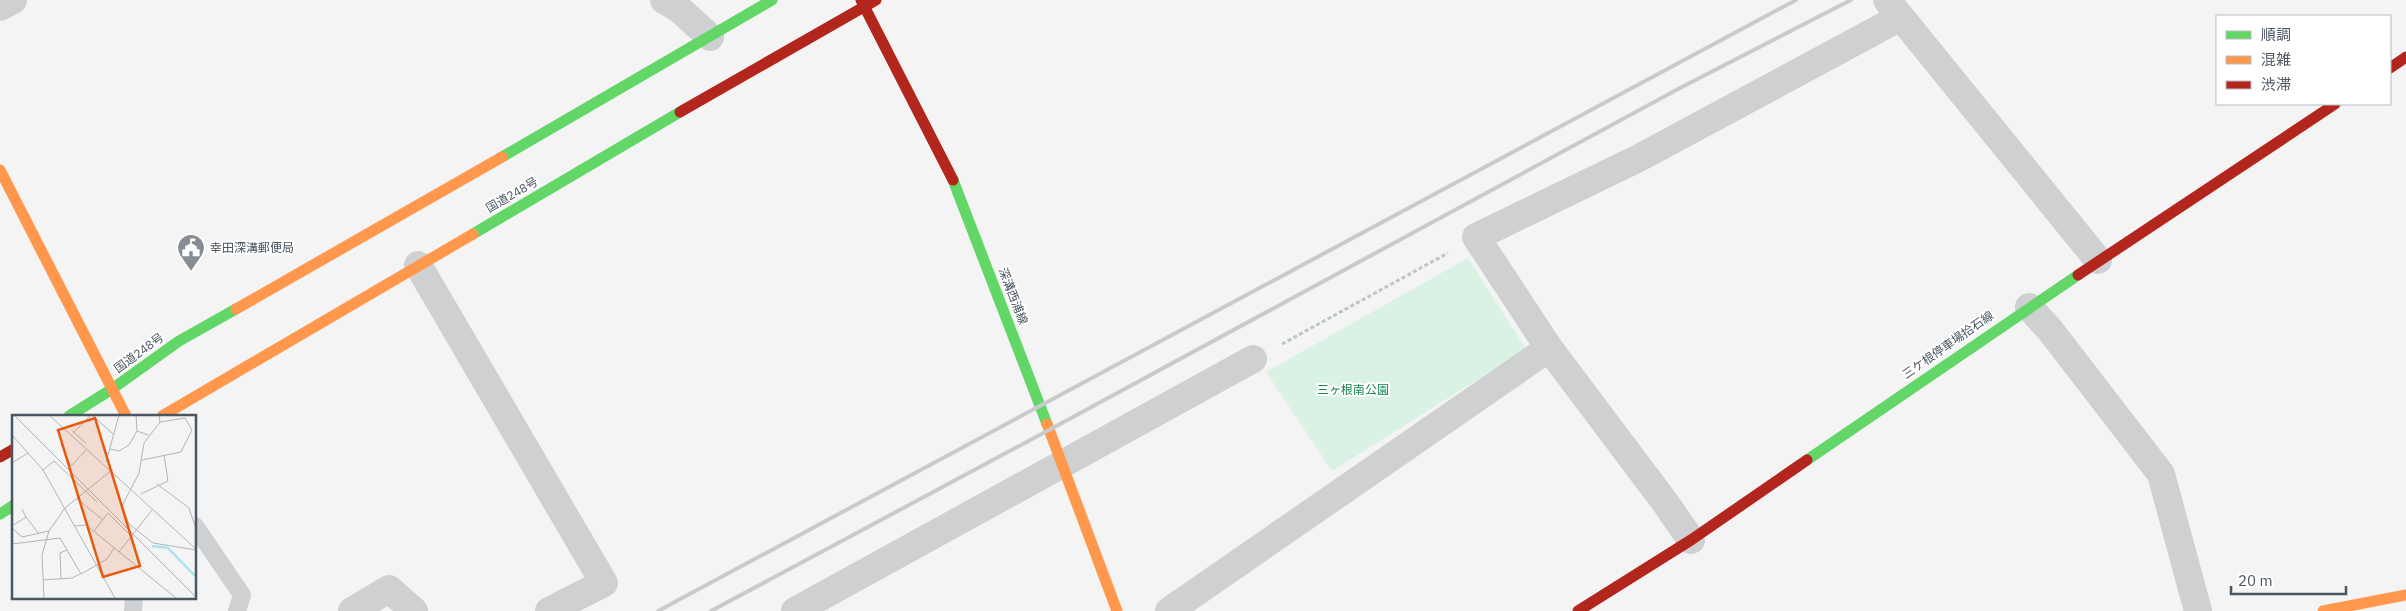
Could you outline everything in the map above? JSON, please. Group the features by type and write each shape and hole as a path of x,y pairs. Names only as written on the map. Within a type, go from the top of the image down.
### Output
{"main road":[{"name":"国道248号","path":"70,415 112,389 179,341 384,226 772,0"},
{"name":"国道248号","path":"164,415 863,4 876,0"},
{"name":"深溝西浦線","path":"863,4 960,192 1117,611"},
{"path":"2391,67 2406,57"},
{"name":"三ケ根停車場拾石線","path":"1578,611 1690,540 2098,260 2333,105"},
{"path":"0,170 125,415"},
{"path":"0,457 12,450"},
{"path":"0,514 12,506"},
{"path":"2323,611 2406,595"}],"street":[{"path":"0,7 13,0"},
{"path":"664,0 678,8 710,37"},
{"path":"1690,540 1667,505 1549,348 1476,237 1639,158 1893,9 2098,260"},
{"path":"418,266 604,583 549,611"},
{"path":"2029,307 2050,330 2161,474 2198,611"},
{"path":"1169,611 1549,348"},
{"path":"795,611 1253,360"},
{"path":"352,611 389,589 414,611"}],"lane":[{"path":"196,527 242,595 237,611"},
{"path":"133,611 134,598"}],"path":[{"path":"1253,360 1476,237"}],"green space":[{"name":"三ヶ根南公園","path":"1468,258 1526,349 1332,471 1266,372"}],"railway":[{"path":"658,611 1796,0"},
{"path":"711,611 1680,88 1851,0"}],"traffic: fast":[{"path":"502,157 772,0"},
{"path":"473,234 680,112"},
{"path":"953,180 1047,424"},
{"path":"1807,460 2078,275"},
{"path":"71,415 112,389 179,341 236,309"},
{"path":"0,514 12,506"}],"traffic: slow":[{"path":"236,309 502,157"},
{"path":"0,170 125,415"},
{"path":"164,415 473,234"},
{"path":"1047,424 1117,611"},
{"path":"2323,611 2406,595"}],"traffic: jam":[{"path":"861,0 953,180"},
{"path":"680,112 876,0"},
{"path":"2391,67 2406,57"},
{"path":"2078,275 2333,105"},
{"path":"0,457 12,450"},
{"path":"1578,611 1691,540 1807,460"}],"place":[{"name":"幸田深溝郵便局","path":"191,272"}]}
